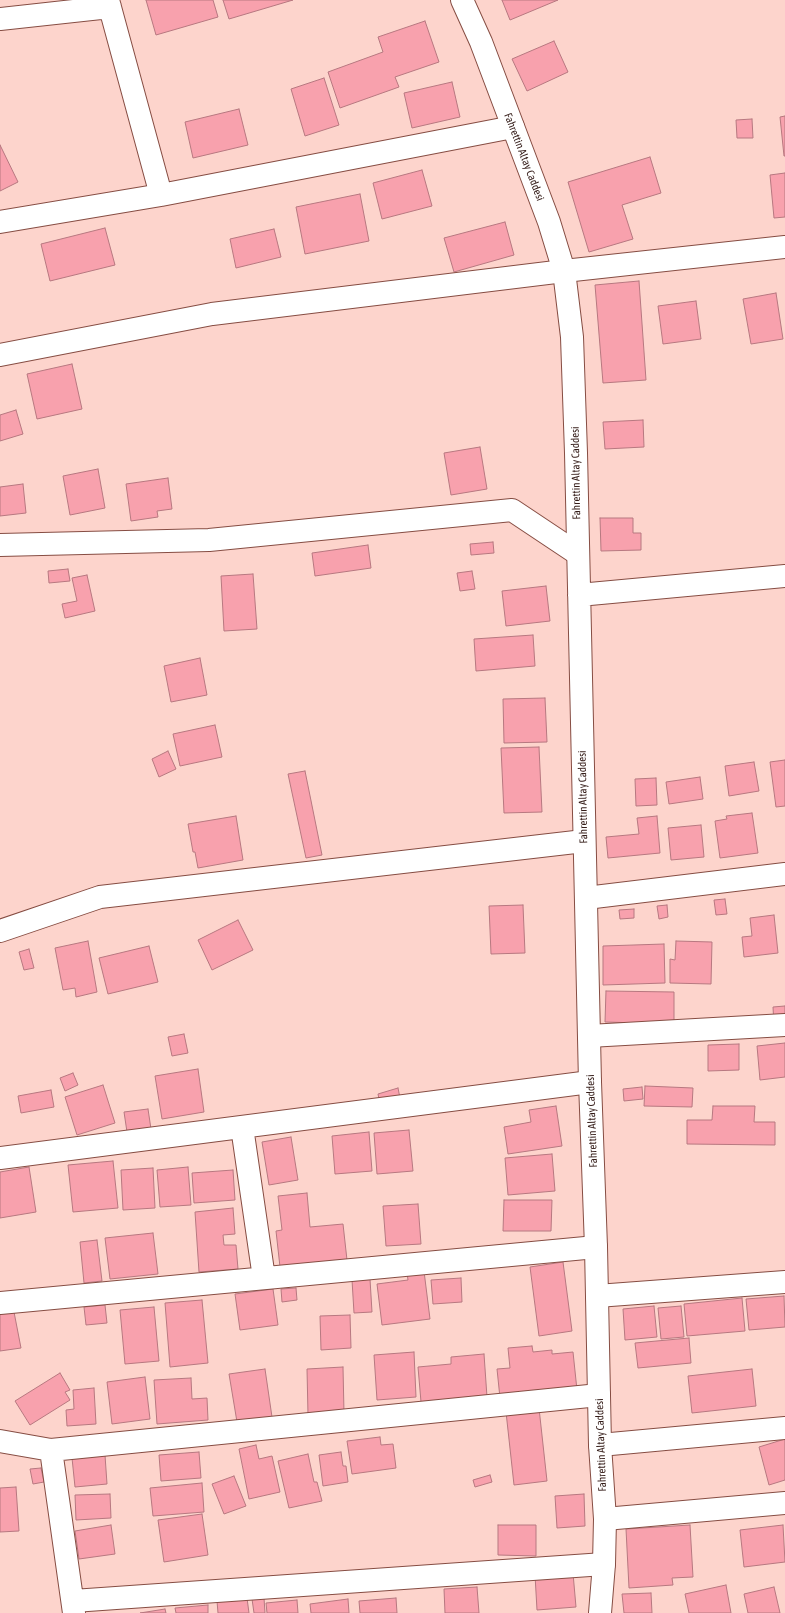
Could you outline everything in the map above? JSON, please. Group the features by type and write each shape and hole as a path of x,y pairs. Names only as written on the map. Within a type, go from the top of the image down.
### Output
{"street":[{"name":"Fahrettin Altay Caddesi","path":"462,0 481,42 549,222 564,271 572,337 600,1445 605,1519 604,1564 600,1613"},
{"path":"0,19 109,3 161,195"},
{"path":"0,222 161,195 513,127"},
{"path":"0,355 212,314 564,271 785,247"},
{"path":"0,545 209,540 512,510 578,554"},
{"path":"579,596 785,576"},
{"path":"0,931 100,898 584,840"},
{"path":"586,898 785,874"},
{"path":"589,1036 785,1026"},
{"path":"0,1158 590,1082"},
{"path":"242,1127 264,1278"},
{"path":"0,1303 596,1247"},
{"path":"597,1296 785,1282"},
{"path":"0,1441 51,1450 599,1396"},
{"path":"600,1445 785,1428"},
{"path":"51,1450 74,1607 604,1564"},
{"path":"605,1519 785,1503"}],"building":[{"path":"146,0 213,0 218,17 156,35"},
{"path":"223,0 293,0 229,19"},
{"path":"502,0 558,0 510,20"},
{"path":"425,21 439,62 395,77 399,87 340,108 328,72 383,52 378,37"},
{"path":"554,41 568,72 527,91 512,59"},
{"path":"324,78 339,125 305,136 291,89"},
{"path":"452,82 460,117 412,128 404,93"},
{"path":"239,109 248,145 193,158 185,122"},
{"path":"785,116 785,156 784,156 780,117"},
{"path":"752,119 753,138 737,138 736,120"},
{"path":"0,145 18,182 0,191"},
{"path":"650,157 661,193 622,205 633,239 589,252 568,182"},
{"path":"422,170 432,206 382,219 373,183"},
{"path":"785,173 785,217 774,218 770,175"},
{"path":"360,194 369,241 305,254 296,207"},
{"path":"505,222 514,255 454,272 444,238"},
{"path":"105,228 115,265 50,281 41,244"},
{"path":"274,229 281,257 236,268 230,239"},
{"path":"639,281 646,380 603,383 595,285"},
{"path":"776,293 783,339 751,344 743,299"},
{"path":"696,301 701,339 663,344 658,306"},
{"path":"72,364 82,409 37,419 27,374"},
{"path":"16,410 23,434 0,441 0,415"},
{"path":"643,420 644,447 605,449 603,422"},
{"path":"480,447 487,489 451,495 444,453"},
{"path":"98,469 105,508 70,515 63,476"},
{"path":"168,478 172,509 157,511 158,517 131,521 126,484"},
{"path":"23,484 26,513 0,516 0,487"},
{"path":"600,518 633,518 633,533 641,533 641,550 601,551"},
{"path":"493,542 494,553 471,555 470,544"},
{"path":"368,545 371,568 315,576 312,553"},
{"path":"68,569 70,581 49,583 48,571"},
{"path":"472,571 475,589 460,591 457,573"},
{"path":"253,574 257,629 224,631 221,576"},
{"path":"87,575 95,611 65,618 62,604 77,601 72,578"},
{"path":"546,586 550,621 506,626 502,591"},
{"path":"533,635 535,666 476,671 474,639"},
{"path":"200,658 207,695 171,702 164,666"},
{"path":"545,698 547,742 504,743 503,699"},
{"path":"215,725 222,757 180,766 173,734"},
{"path":"539,747 542,812 504,813 501,748"},
{"path":"168,751 176,769 159,777 152,759"},
{"path":"785,760 785,806 776,807 770,762"},
{"path":"754,762 759,791 729,796 725,766"},
{"path":"305,771 322,855 306,858 288,774"},
{"path":"700,777 703,799 669,804 666,782"},
{"path":"656,778 657,805 636,806 635,779"},
{"path":"752,813 758,853 720,858 715,821 727,819 726,816"},
{"path":"236,816 243,860 198,868 195,852 193,852 188,824"},
{"path":"657,816 660,853 608,858 606,837 639,834 637,818"},
{"path":"701,825 704,857 671,860 668,828"},
{"path":"725,899 727,914 716,915 714,900"},
{"path":"523,905 525,953 491,954 489,906"},
{"path":"667,905 668,917 659,919 657,906"},
{"path":"634,909 634,918 620,919 619,910"},
{"path":"774,915 778,953 744,957 742,937 752,936 750,918"},
{"path":"238,920 253,950 212,970 198,940"},
{"path":"88,941 97,992 76,997 75,988 63,990 55,948"},
{"path":"676,941 712,942 711,984 670,983 670,959 675,960"},
{"path":"664,944 665,983 603,985 603,946"},
{"path":"149,946 158,982 108,994 99,958"},
{"path":"29,949 34,968 24,970 19,952"},
{"path":"606,991 674,992 674,1024 605,1022"},
{"path":"785,1006 785,1025 774,1026 773,1007"},
{"path":"184,1034 188,1053 172,1056 168,1037"},
{"path":"785,1043 785,1077 760,1080 757,1046"},
{"path":"739,1044 739,1070 708,1071 708,1045"},
{"path":"198,1069 204,1112 162,1119 155,1076"},
{"path":"73,1073 78,1085 65,1091 60,1078"},
{"path":"103,1085 115,1123 77,1135 65,1097"},
{"path":"645,1086 693,1088 692,1107 644,1106"},
{"path":"642,1087 643,1099 624,1101 623,1089"},
{"path":"398,1088 400,1098 380,1104 378,1094"},
{"path":"51,1090 54,1107 21,1113 18,1096"},
{"path":"556,1106 562,1146 508,1154 504,1127 531,1122 529,1110"},
{"path":"713,1106 755,1106 754,1122 775,1122 775,1145 687,1144 687,1120 712,1120"},
{"path":"148,1109 151,1129 127,1132 124,1112"},
{"path":"409,1130 413,1171 377,1174 374,1133"},
{"path":"369,1132 372,1171 335,1174 332,1136"},
{"path":"291,1137 298,1180 269,1185 262,1142"},
{"path":"552,1154 555,1191 508,1195 505,1158"},
{"path":"113,1161 118,1208 73,1212 68,1165"},
{"path":"29,1167 36,1212 0,1218 0,1172"},
{"path":"188,1167 191,1205 160,1207 157,1170"},
{"path":"153,1168 155,1208 123,1210 121,1170"},
{"path":"233,1170 235,1200 194,1203 192,1173"},
{"path":"307,1193 310,1227 343,1224 347,1260 280,1267 276,1231 282,1230 278,1196"},
{"path":"504,1200 552,1200 551,1231 503,1231"},
{"path":"418,1204 421,1244 386,1246 383,1206"},
{"path":"233,1208 235,1234 223,1235 224,1245 236,1245 238,1269 199,1272 195,1212"},
{"path":"153,1233 158,1274 110,1279 105,1238"},
{"path":"97,1240 102,1281 84,1283 80,1242"},
{"path":"563,1262 572,1331 539,1336 530,1267"},
{"path":"424,1271 430,1319 382,1325 377,1284 408,1280 407,1273"},
{"path":"461,1278 462,1302 433,1304 431,1280"},
{"path":"370,1279 372,1312 354,1313 352,1280"},
{"path":"296,1288 297,1300 282,1302 281,1289"},
{"path":"273,1289 278,1325 240,1330 235,1294"},
{"path":"784,1296 785,1327 749,1330 746,1299"},
{"path":"742,1298 745,1331 687,1336 684,1304"},
{"path":"202,1300 208,1363 170,1367 165,1303"},
{"path":"105,1305 107,1323 86,1325 84,1307"},
{"path":"654,1306 657,1337 625,1340 623,1309"},
{"path":"681,1306 684,1337 661,1339 658,1308"},
{"path":"154,1307 159,1361 125,1364 120,1310"},
{"path":"14,1312 21,1348 0,1351 0,1314"},
{"path":"350,1315 351,1348 321,1350 320,1316"},
{"path":"689,1338 691,1363 638,1368 635,1343"},
{"path":"532,1346 533,1352 552,1350 552,1354 573,1352 577,1390 500,1398 497,1369 510,1368 508,1348"},
{"path":"414,1352 416,1397 377,1400 374,1355"},
{"path":"484,1354 487,1397 421,1402 418,1367 451,1364 451,1357"},
{"path":"343,1367 344,1413 308,1415 307,1369"},
{"path":"265,1369 272,1417 237,1422 229,1374"},
{"path":"752,1369 756,1406 692,1413 688,1376"},
{"path":"60,1373 70,1390 65,1392 70,1400 30,1425 15,1401"},
{"path":"145,1377 150,1419 112,1424 107,1382"},
{"path":"191,1378 192,1399 207,1398 208,1420 157,1424 154,1380"},
{"path":"94,1388 96,1424 67,1426 66,1410 74,1409 73,1390"},
{"path":"539,1408 547,1481 514,1485 506,1412"},
{"path":"380,1437 381,1445 393,1444 396,1468 352,1474 347,1441"},
{"path":"785,1439 785,1480 769,1485 759,1447"},
{"path":"256,1445 259,1459 272,1456 280,1492 249,1499 239,1449"},
{"path":"199,1452 201,1478 161,1481 159,1455"},
{"path":"341,1452 343,1466 346,1466 348,1482 323,1486 319,1455"},
{"path":"308,1454 314,1482 317,1482 322,1501 289,1508 278,1461"},
{"path":"105,1455 107,1484 75,1487 72,1458"},
{"path":"41,1468 44,1482 33,1484 30,1469"},
{"path":"490,1475 492,1482 475,1487 473,1480"},
{"path":"234,1476 246,1506 224,1514 212,1484"},
{"path":"202,1483 204,1512 153,1516 150,1488"},
{"path":"16,1487 19,1531 0,1532 0,1488"},
{"path":"110,1494 111,1518 76,1520 75,1495"},
{"path":"584,1494 585,1526 557,1528 555,1496"},
{"path":"202,1514 208,1555 164,1562 158,1520"},
{"path":"111,1525 115,1554 79,1559 75,1531"},
{"path":"498,1525 536,1525 536,1556 498,1555"},
{"path":"690,1525 693,1577 672,1578 673,1585 629,1588 626,1529"},
{"path":"783,1525 785,1562 744,1567 740,1530"},
{"path":"573,1573 576,1607 537,1610 535,1575"},
{"path":"726,1585 731,1613 689,1613 685,1594"},
{"path":"477,1587 479,1613 445,1613 444,1589"},
{"path":"774,1587 780,1613 748,1613 744,1594"},
{"path":"651,1593 652,1613 624,1613 622,1594"},
{"path":"247,1598 249,1613 218,1613 217,1601"},
{"path":"264,1598 265,1613 254,1613 252,1599"},
{"path":"396,1598 397,1613 360,1613 359,1601"},
{"path":"348,1599 349,1613 311,1613 310,1604"},
{"path":"297,1600 298,1613 267,1613 266,1603"},
{"path":"208,1605 208,1613 176,1613 175,1608"},
{"path":"165,1609 166,1613 140,1613"}]}
